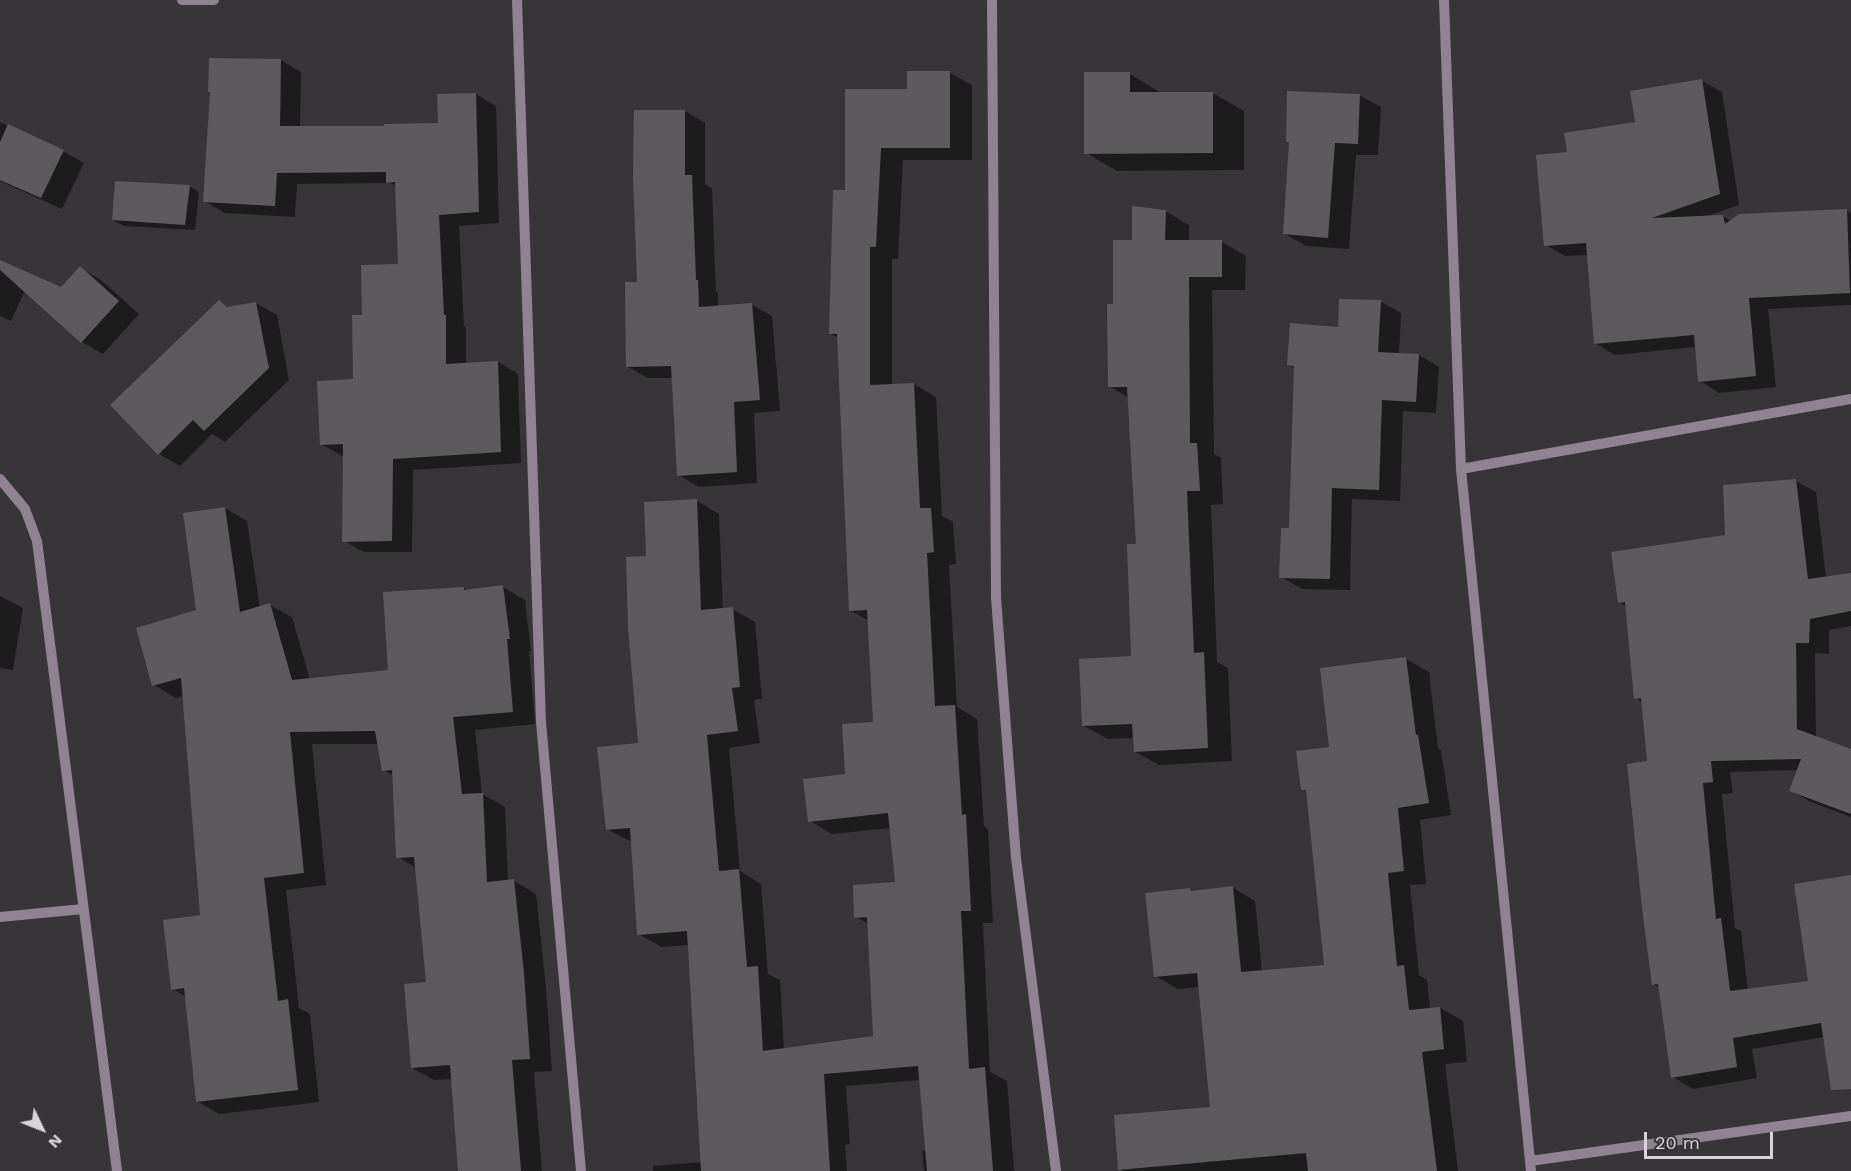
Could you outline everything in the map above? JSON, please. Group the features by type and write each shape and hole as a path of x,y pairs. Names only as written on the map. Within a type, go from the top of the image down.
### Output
{"street":[{"path":"182,0 214,0"},
{"path":"517,0 541,722 581,1171"},
{"path":"992,0 996,598 1016,858 1056,1171"},
{"path":"1444,0 1461,469 1531,1166 1851,1116"},
{"path":"1461,469 1851,399"},
{"path":"0,479 25,509 38,541 117,1171"},
{"path":"0,917 83,909"}],"building":[{"path":"209,58 281,59 280,126 384,126 384,124 438,123 437,94 476,93 479,212 439,215 444,315 446,315 446,364 498,361 501,452 393,459 392,541 342,542 343,444 320,445 317,381 353,379 352,315 362,315 361,265 398,264 395,182 386,183 386,172 277,173 275,206 203,202 210,92 208,92"},
{"path":"907,71 950,71 950,148 881,148 876,247 870,247 870,385 914,383 920,508 931,508 934,552 927,553 935,706 955,705 962,815 966,814 971,911 961,911 969,1069 985,1067 993,1171 927,1171 918,1066 824,1074 830,1171 701,1171 687,931 637,935 630,828 606,830 597,747 638,743 628,628 626,557 646,556 644,502 697,499 701,610 733,607 740,687 732,688 738,731 707,735 719,871 739,869 747,967 758,966 763,1051 873,1036 867,917 854,918 853,885 895,882 888,813 808,822 803,779 845,774 842,724 873,722 867,610 849,611 837,334 829,334 833,190 845,190 845,89 907,89"},
{"path":"1084,72 1130,72 1130,92 1213,92 1213,153 1084,154"},
{"path":"1702,79 1720,194 1652,218 1723,215 1725,224 1739,214 1847,209 1850,293 1749,298 1756,376 1698,382 1694,335 1594,344 1586,243 1544,246 1536,155 1567,152 1564,133 1635,122 1630,91"},
{"path":"1287,91 1360,94 1358,144 1335,143 1328,238 1283,234 1289,142 1286,142"},
{"path":"634,110 685,110 685,175 692,175 699,307 752,303 760,400 734,402 737,472 677,476 671,366 626,367 625,282 637,282 633,178"},
{"path":"8,124 64,150 41,198 0,180 0,142"},
{"path":"115,181 190,185 185,225 112,220"},
{"path":"1132,206 1166,210 1165,240 1222,240 1222,277 1189,277 1190,443 1197,443 1200,491 1187,491 1194,653 1204,652 1208,748 1134,752 1132,724 1082,726 1079,659 1131,656 1127,544 1136,544 1127,387 1108,387 1107,304 1113,304 1113,240 1132,240"},
{"path":"0,260 61,287 80,266 119,301 81,343 0,270"},
{"path":"1339,299 1381,300 1378,352 1419,354 1416,402 1382,400 1379,490 1332,488 1330,579 1279,578 1281,528 1289,528 1294,366 1287,365 1290,323 1338,327"},
{"path":"219,300 227,307 256,302 269,368 204,431 193,420 158,455 110,405"},
{"path":"1796,479 1808,579 1851,573 1851,611 1810,619 1809,643 1796,643 1797,729 1851,749 1851,814 1789,791 1801,759 1711,761 1713,782 1703,783 1716,919 1721,918 1730,991 1808,981 1794,884 1851,875 1851,1089 1831,1090 1821,1023 1733,1038 1737,1067 1671,1078 1658,984 1652,985 1627,764 1647,761 1641,698 1634,699 1625,602 1618,603 1611,552 1725,535 1723,485"},
{"path":"225,507 240,612 270,603 292,680 388,670 383,592 464,587 464,590 503,585 510,639 507,639 513,712 453,717 462,794 483,793 487,882 514,879 530,1059 512,1060 521,1171 458,1171 450,1065 411,1068 404,984 426,982 414,857 396,858 392,770 382,771 375,731 290,732 304,873 264,878 278,1001 288,999 298,1090 196,1102 184,988 171,990 163,920 200,915 181,678 152,686 136,628 196,610 183,513"},
{"path":"1406,657 1416,735 1418,735 1429,803 1398,808 1404,871 1388,873 1397,966 1404,965 1409,1010 1440,1007 1444,1049 1422,1052 1437,1171 1308,1171 1306,1153 1118,1170 1114,1115 1210,1107 1197,973 1154,977 1145,893 1233,886 1241,972 1324,965 1306,790 1301,790 1296,751 1329,747 1320,668"}]}
